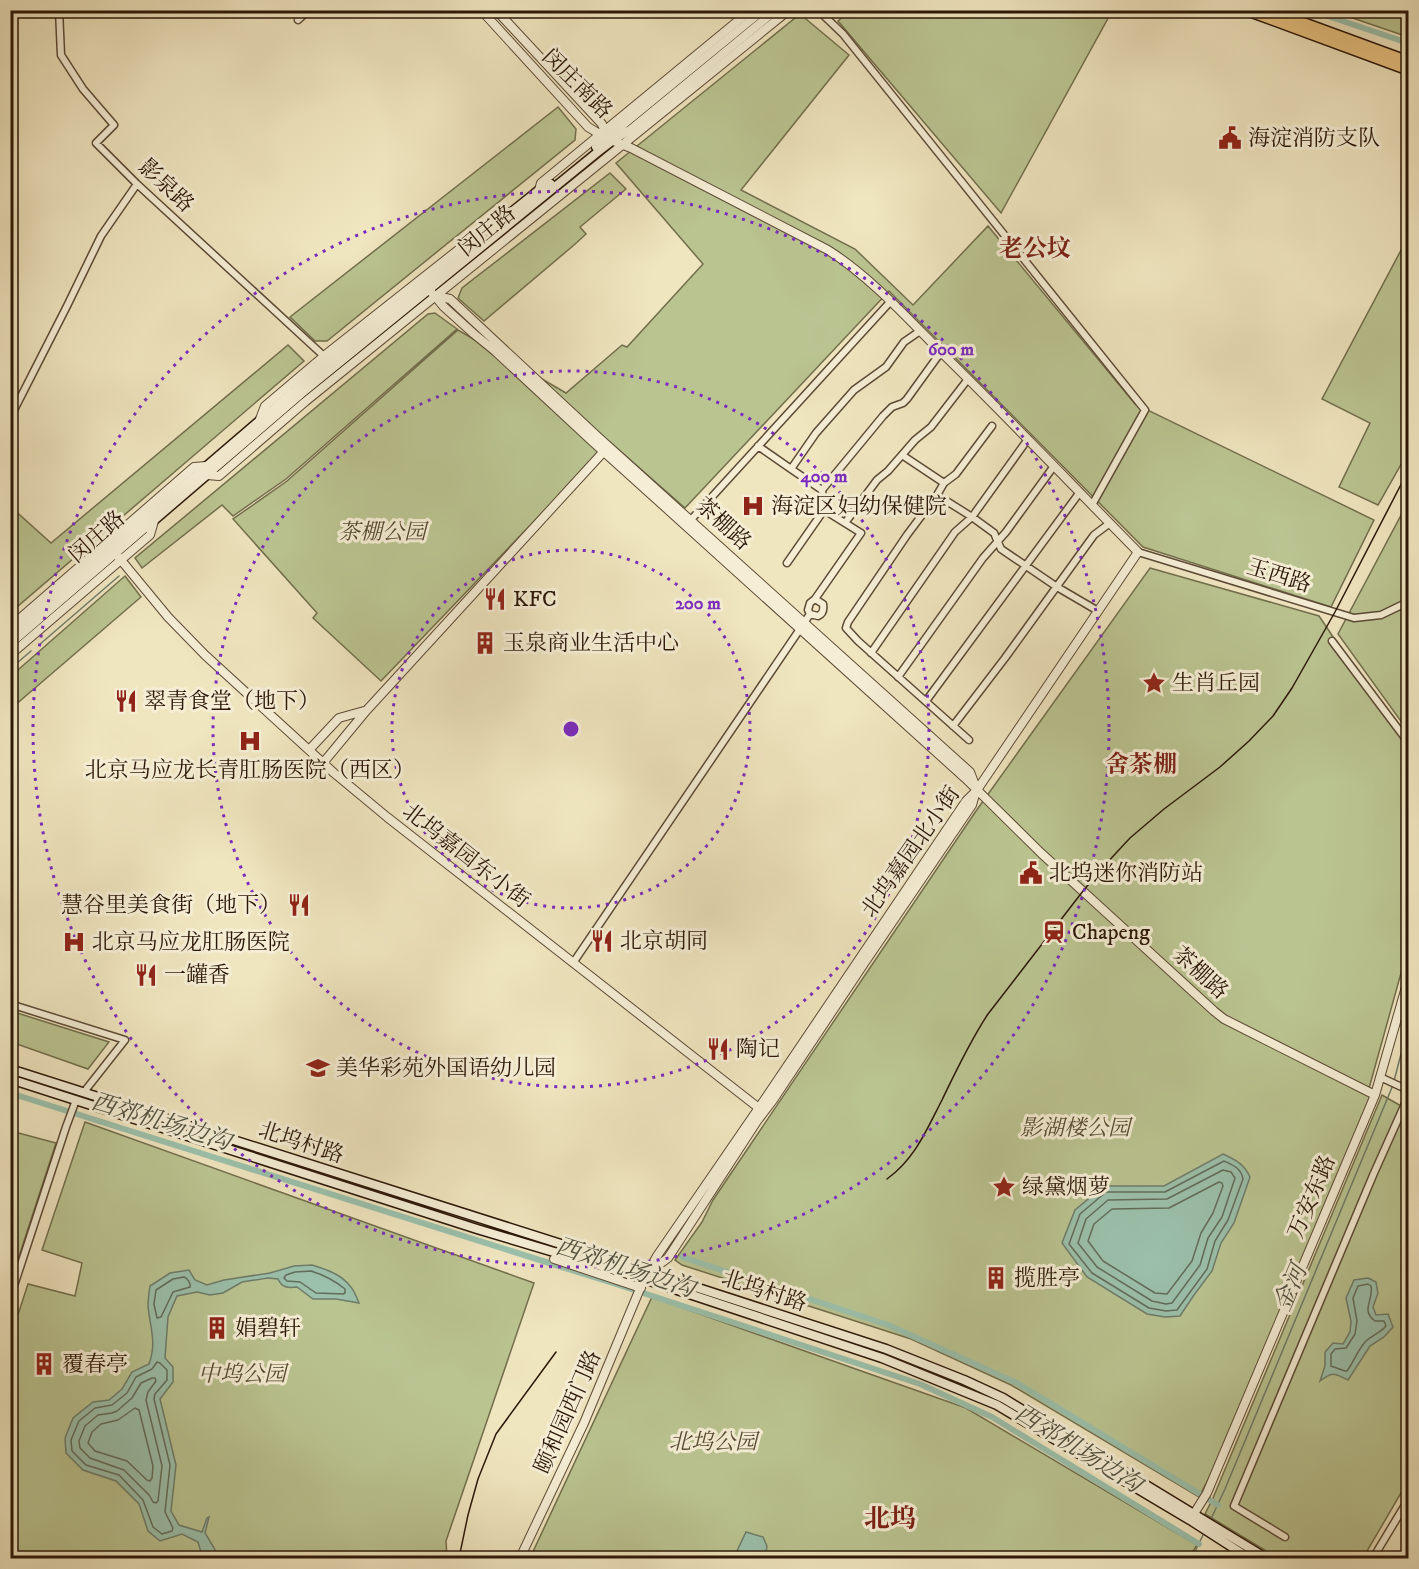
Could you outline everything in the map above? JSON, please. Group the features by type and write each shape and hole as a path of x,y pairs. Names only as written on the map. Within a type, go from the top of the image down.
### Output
{"main road":[{"name":"闵庄路","path":"10,644 118,557 260,419 327,359 430,290 500,226 499,220 540,187 544,190 606,136 763,10"},
{"name":"闵庄路","path":"10,636 207,470 430,290 606,136 630,130 776,10"},
{"path":"1245,10 1408,70"},
{"path":"1269,10 1408,61"},
{"name":"北坞村路","path":"10,1069 645,1280"},
{"name":"北坞村路","path":"10,1079 477,1229 886,1350 964,1380 1012,1404 1201,1524 1266,1558"},
{"path":"545,1249 554,1259"},
{"name":"北坞村路","path":"1213,1531 1249,1558"}],"street":[{"name":"影泉路","path":"59,10 61,55 83,89 114,125 96,142 136,183 327,359"},
{"path":"298,20 309,10"},
{"name":"闵庄南路","path":"481,10 588,127 606,136"},
{"name":"闵庄南路","path":"496,10 602,124 606,136"},
{"name":"闵庄路","path":"606,136 751,10"},
{"name":"闵庄路","path":"430,290 634,136 789,10"},
{"path":"818,10 843,34 1145,410 1092,505"},
{"path":"606,136 848,262 920,331 1138,552"},
{"path":"10,418 101,236 136,183"},
{"name":"闵庄路","path":"327,359 499,220"},
{"name":"茶棚路","path":"430,290 450,299 606,448 802,626 970,772 977,790 1041,853 1224,1019 1374,1095"},
{"path":"688,522 890,302"},
{"path":"791,469 816,433 854,390 885,367 904,342 920,331"},
{"path":"787,563 824,510 822,490 883,416 892,407 907,399 941,352"},
{"path":"845,523 877,480 915,440 932,427 968,379"},
{"path":"969,740 846,628 944,483 956,474 992,426"},
{"path":"871,653 955,532 972,517 1029,440"},
{"path":"758,446 822,490"},
{"path":"323,763 366,711 606,448"},
{"path":"902,455 944,483"},
{"path":"898,677 983,558 1006,532 1054,466"},
{"name":"闵庄路","path":"10,627 194,467 207,470"},
{"path":"926,701 1080,492"},
{"path":"938,495 994,533 1001,549 1057,587 1098,611"},
{"path":"810,614 808,606 815,600 861,533 824,510"},
{"path":"953,726 1094,535 1110,523"},
{"name":"玉西路","path":"1138,552 1354,618 1381,615 1408,602"},
{"name":"北坞嘉园北小街","path":"645,1280 668,1258 761,1110 972,805 977,790 1138,552"},
{"name":"闵庄路","path":"10,655 118,557"},
{"name":"北坞嘉园东小街","path":"118,557 168,617 205,655 323,763 387,817 761,1110"},
{"path":"810,614 818,616 824,609 823,604 815,600"},
{"path":"573,963 810,614"},
{"path":"1332,641 1408,742"},
{"path":"309,750 339,718 366,711"},
{"name":"万安东路","path":"1192,1517 1207,1493 1374,1095 1408,980"},
{"path":"11,1004 125,1041 84,1092"},
{"path":"1380,1077 1408,1090"},
{"path":"1285,1537 1234,1506 1408,1097"},
{"path":"10,1298 76,1100"},
{"name":"北坞村路","path":"554,1259 645,1280"},
{"name":"颐和园西门路","path":"520,1558 584,1423 645,1280"},
{"path":"1373,1558 1408,1500"}],"green space":[{"path":"1112,10 1001,213 838,21 850,11"},
{"path":"1332,11 1408,11 1408,37"},
{"name":"茶棚公园","path":"800,14 849,55 741,190 855,249 913,305 988,226 1135,404 1374,520 1331,607 1143,547 889,291 685,508 610,442 381,681 313,618 317,613 233,519 287,481 458,330 566,393 622,345 627,347 703,264 616,163"},
{"path":"558,107 576,129 575,140 327,341 315,341 290,317"},
{"path":"610,173 626,189 580,227 586,234 484,321 458,298 462,288"},
{"path":"1408,237 1408,452 1378,505 1339,487 1370,423 1322,399"},
{"path":"435,313 457,329 286,479 233,516 222,505 142,568 135,558 428,314"},
{"path":"288,345 304,361 11,612 11,507 51,543"},
{"path":"1408,502 1408,731 1338,634"},
{"name":"影湖楼公园","path":"1150,568 1319,616 1408,748 1408,948 1368,1092 1371,1097 1211,1474 1199,1497 1011,1385 911,1339 682,1265 675,1260 702,1222 713,1200 976,811"},
{"path":"125,576 141,597 14,706 11,703 11,676"},
{"path":"11,1011 109,1042 88,1069 11,1042"},
{"path":"1382,1095 1408,1110 1408,1481 1363,1558 1278,1558 1205,1514"},
{"name":"中坞公园","path":"85,1122 534,1283 446,1541 447,1558 11,1558 11,1336 28,1284 75,1296 82,1263 42,1250"},
{"path":"10,1131 56,1143 11,1281"},
{"name":"北坞公园","path":"652,1297 966,1408 1197,1545 1189,1558 530,1558"}],"water":[{"path":"1223,1154 1239,1163 1250,1177 1234,1223 1221,1243 1212,1271 1180,1316 1165,1317 1147,1314 1087,1277 1062,1243 1075,1210 1104,1186 1164,1186"},
{"path":"312,1265 342,1278 353,1290 359,1303 336,1299 313,1299 297,1287 286,1287 278,1279 268,1278 242,1282 223,1293 210,1295 197,1292 177,1296 168,1317 165,1358 173,1367 173,1382 160,1399 176,1465 171,1511 179,1525 202,1532 209,1517 205,1533 220,1558 209,1558 201,1552 198,1542 182,1534 160,1541 148,1531 139,1504 116,1481 83,1470 66,1453 65,1438 73,1418 93,1402 109,1400 122,1389 132,1372 149,1364 153,1342 148,1306 150,1286 170,1273 189,1270 195,1280 207,1285 294,1266"},
{"path":"1368,1278 1376,1282 1378,1293 1373,1307 1376,1315 1388,1314 1393,1327 1384,1337 1370,1346 1348,1380 1334,1374 1320,1381 1325,1366 1325,1352 1333,1343 1343,1344 1350,1332 1351,1321 1346,1298 1354,1280"},
{"path":"746,1532 763,1537 767,1546 765,1558 730,1558 736,1553"}],"waterway":[{"path":"1310,10 1408,43"},
{"path":"39,645 119,576"},
{"path":"10,669 31,651"},
{"name":"金河","path":"1394,1081 1408,1027"},
{"name":"金河","path":"1210,1521 1393,1085"},
{"name":"西郊机场边沟","path":"10,1093 619,1285 920,1384 992,1417 1199,1544"},
{"path":"682,1257 888,1325 1017,1383 1218,1505"},
{"name":"金河","path":"1192,1558 1204,1533"}],"tram line":[{"path":"887,1179 913,1153 969,1045 988,1014 1083,891 1130,838 1220,767 1273,716 1292,688 1335,612 1408,471"},
{"path":"459,1558 478,1479 496,1434 556,1352"}],"place":[{"name":"海淀消防支队","path":"1230,138"},
{"name":"海淀区妇幼保健院","path":"753,506"},
{"name":"KFC","path":"495,599"},
{"name":"玉泉商业生活中心","path":"485,643"},
{"name":"生肖丘园","path":"1154,683"},
{"name":"翠青食堂（地下）","path":"126,701"},
{"name":"北京马应龙长青肛肠医院（西区）","path":"250,741"},
{"name":"北坞迷你消防站","path":"1031,873"},
{"name":"慧谷里美食街（地下）","path":"299,905"},
{"name":"Chapeng","path":"1054,932"},
{"name":"北京胡同","path":"602,941"},
{"name":"北京马应龙肛肠医院","path":"74,942"},
{"name":"一罐香","path":"146,975"},
{"name":"陶记","path":"718,1049"},
{"name":"美华彩苑外国语幼儿园","path":"318,1068"},
{"name":"绿黛烟萝","path":"1004,1187"},
{"name":"揽胜亭","path":"996,1278"},
{"name":"娟碧轩","path":"217,1328"},
{"name":"覆春亭","path":"44,1364"}],"district":[{"name":"老公坟","path":"1035,249"},
{"name":"舍茶棚","path":"1141,765"},
{"name":"北坞","path":"890,1519"}]}
